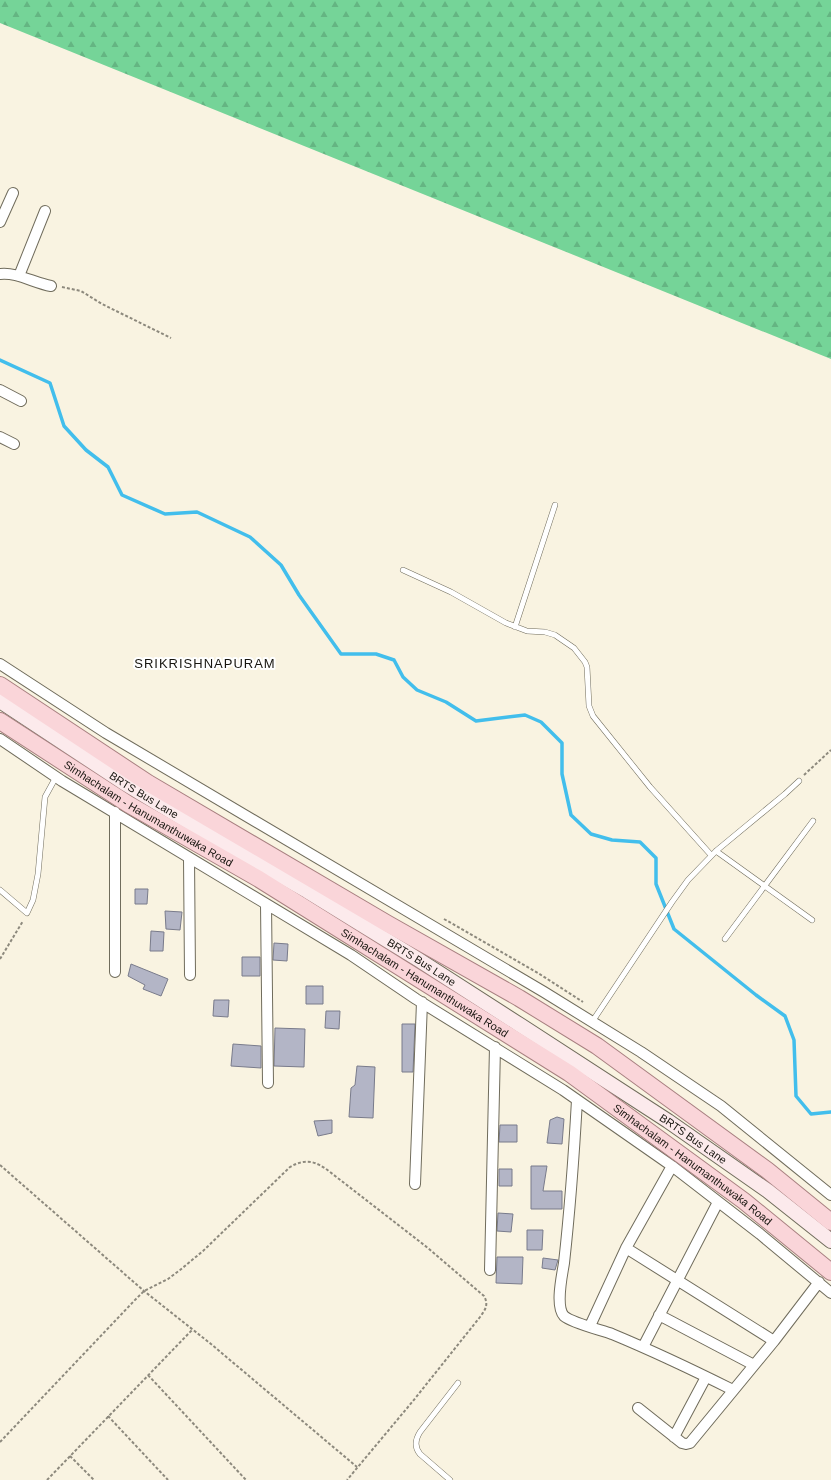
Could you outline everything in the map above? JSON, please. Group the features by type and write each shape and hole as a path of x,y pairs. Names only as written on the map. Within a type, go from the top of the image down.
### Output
{"main road":[{"path":"0,685 148,782 388,924 519,998 597,1046 767,1170 831,1222"},
{"name":"Simhachalam - Hanumanthuwaka Road","path":"0,720 128,804 260,879 569,1073 744,1201 831,1272"}],"street":[{"path":"0,222 13,193"},
{"path":"19,276 46,211"},
{"path":"0,274 11,274 51,286"},
{"path":"0,390 21,401"},
{"path":"0,437 14,444"},
{"path":"0,664 106,733 544,992 641,1052 721,1106 831,1195"},
{"name":"BRTS Bus Lane","path":"0,701 124,783 211,836 308,891 527,1029 668,1121 768,1191 831,1241"},
{"path":"1,743 351,955 422,1002 577,1100 672,1166 831,1293"},
{"path":"115,812 115,972"},
{"path":"189,858 190,975"},
{"path":"266,904 268,1083"},
{"path":"415,1184 422,1002"},
{"path":"490,1270 495,1048"},
{"path":"577,1100 567,1238 560,1293 560,1309 563,1315 568,1319 643,1347 733,1390"},
{"path":"590,1326 626,1248 672,1166"},
{"path":"643,1347 718,1202"},
{"path":"626,1248 774,1341"},
{"path":"638,1408 674,1437 686,1444 690,1443 774,1341 818,1282"},
{"path":"659,1315 754,1365"},
{"path":"674,1437 706,1377"}],"lane":[{"path":"515,627 555,505"},
{"path":"403,570 450,592 497,619 515,627 527,631 545,632 555,635 568,643 585,662 587,668 589,706 593,716 650,787 711,855"},
{"path":"0,890 27,913 33,900 38,874 45,797 56,777"},
{"path":"592,1022 661,917 688,880 711,855 785,794 799,780"},
{"path":"725,939 813,821"},
{"path":"716,851 812,920"},
{"path":"450,1480 420,1454 417,1450 416,1440 420,1432 458,1383"}],"path":[{"path":"51,286 74,288 81,291 102,304 172,338"},
{"path":"799,780 831,750"},
{"path":"0,959 27,913"},
{"path":"0,1442 95,1340 144,1291 168,1279 203,1251 290,1167 297,1163 311,1162 320,1164 428,1248 484,1296 487,1304 486,1309 413,1401 347,1480"},
{"path":"0,1164 144,1291 192,1329 357,1467"},
{"path":"47,1480 192,1329"},
{"path":"148,1375 246,1480"},
{"path":"108,1416 168,1480"},
{"path":"70,1456 94,1480"}],"green space":[{"path":"0,0 831,0 831,359 0,23"}],"building":[{"path":"135,889 148,889 147,904 135,904"},
{"path":"165,911 182,912 180,930 166,929"},
{"path":"151,931 164,932 163,951 150,951"},
{"path":"274,943 288,944 287,961 273,960"},
{"path":"242,957 260,957 260,976 242,976"},
{"path":"131,964 168,979 161,996 143,989 145,985 128,976"},
{"path":"306,986 323,986 323,1004 306,1004"},
{"path":"214,1000 229,1000 228,1017 213,1016"},
{"path":"326,1011 340,1011 339,1029 325,1028"},
{"path":"402,1024 415,1024 413,1072 402,1072"},
{"path":"275,1028 305,1029 304,1067 274,1066"},
{"path":"233,1044 261,1046 261,1068 231,1066"},
{"path":"357,1066 375,1067 373,1118 349,1117 351,1088 355,1085"},
{"path":"557,1117 564,1119 562,1144 547,1143 550,1120"},
{"path":"332,1120 332,1133 318,1136 314,1121"},
{"path":"500,1125 517,1125 517,1142 499,1142"},
{"path":"531,1166 547,1166 543,1191 562,1191 562,1209 531,1209"},
{"path":"499,1169 512,1169 512,1186 499,1186"},
{"path":"498,1213 513,1214 511,1232 497,1231"},
{"path":"527,1230 543,1230 542,1250 527,1250"},
{"path":"497,1257 523,1257 522,1284 496,1283"},
{"path":"543,1258 558,1260 555,1270 542,1268"}],"waterway":[{"path":"0,360 50,383 64,426 86,450 108,467 122,495 165,514 197,512 250,537 281,565 299,595 341,654 376,654 394,660 403,677 417,690 446,702 476,721 525,715 541,722 562,743 562,774 571,815 591,834 612,840 640,842 656,858 656,884 674,929 756,995 785,1016 794,1040 796,1096 811,1114 831,1112"}],"district":[{"name":"SRIKRISHNAPURAM","path":"205,663"}]}
